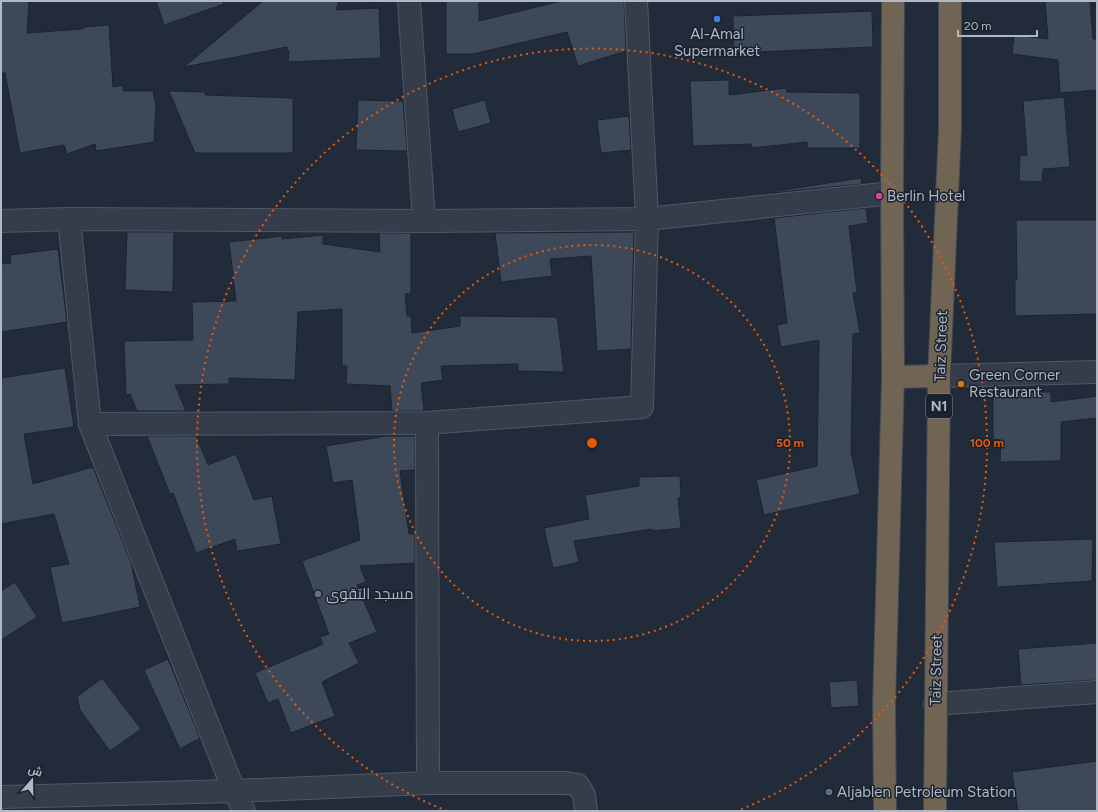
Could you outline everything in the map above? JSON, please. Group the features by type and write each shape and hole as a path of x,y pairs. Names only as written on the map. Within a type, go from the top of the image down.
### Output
{"highway":[{"path":"885,811 884,706 893,377 893,1"},
{"name":"Taiz Street","path":"935,811 939,376 950,129 950,1"},
{"path":"893,377 939,376"}],"street":[{"path":"409,1 424,221"},
{"path":"90,424 427,423 642,407 647,219 636,1"},
{"path":"1,221 69,219 424,221 647,219 892,193"},
{"path":"69,219 90,424 234,791 244,811"},
{"path":"939,376 1097,372"},
{"path":"427,423 428,783"},
{"path":"935,704 1097,692"},
{"path":"1,797 234,791 428,783 567,783 578,785 584,795 586,811"}],"building":[{"path":"1,1 29,1 27,33 83,29 83,27 109,25 113,87 123,85 123,91 153,91 156,104 154,142 96,151 95,144 67,154 64,145 20,153 5,73 1,73"},
{"path":"156,1 223,1 224,4 164,25"},
{"path":"263,1 339,1 336,10 379,8 381,58 288,62 289,51 287,51 287,47 184,67"},
{"path":"446,1 479,1 479,21 561,1 624,1 626,51 578,66 567,32 473,54 446,54"},
{"path":"1045,1 1090,1 1093,39 1097,39 1097,90 1060,93 1058,60 1012,54 1014,35 1048,39"},
{"path":"872,11 873,47 734,53 733,16"},
{"path":"729,80 729,95 786,88 787,92 860,93 860,148 807,148 807,142 752,148 751,144 693,146 690,81"},
{"path":"169,91 205,92 205,95 293,98 293,153 195,153"},
{"path":"1064,97 1070,167 1043,169 1042,182 1019,181 1020,155 1027,155 1023,101"},
{"path":"358,100 403,101 407,151 356,150"},
{"path":"485,100 491,123 458,132 452,109"},
{"path":"629,116 631,150 601,153 597,120"},
{"path":"861,178 862,184 770,193 770,192"},
{"path":"866,208 868,223 849,226 857,293 853,293 860,333 853,334 851,452 860,494 764,515 756,480 817,466 819,340 781,347 777,325 787,323 774,218"},
{"path":"1016,220 1097,220 1097,314 1015,316 1015,280 1017,280"},
{"path":"127,232 174,232 173,292 125,290"},
{"path":"634,232 631,349 597,351 591,256 550,259 552,276 501,282 495,233"},
{"path":"379,233 411,233 411,293 405,294 407,316 411,316 412,333 460,326 460,316 557,317 564,372 518,371 518,364 441,366 443,380 421,383 424,411 392,411 390,386 346,384 347,366 342,366 342,309 298,312 295,380 229,378 229,384 175,385 186,411 137,411 130,394 126,395 124,341 193,340 192,302 236,301 229,242 282,236 282,239 323,235 323,244 380,252"},
{"path":"58,249 67,322 1,332 1,264 11,263 10,255"},
{"path":"65,368 74,427 24,434 33,484 93,467 131,562 140,607 62,623 50,567 69,564 54,514 1,524 1,378"},
{"path":"993,392 1051,392 1051,402 1097,396 1097,418 1061,422 1061,461 1000,462 1001,440 993,439"},
{"path":"147,436 196,436 208,465 236,454 254,500 272,496 281,544 237,551 235,539 196,553 173,493 170,494"},
{"path":"386,436 415,436 415,470 400,471 409,534 415,534 415,563 360,566 366,582 357,585 377,632 349,643 359,663 322,682 335,716 291,733 278,699 268,703 255,673 323,644 320,637 329,634 302,561 360,540 352,480 333,483 326,446"},
{"path":"680,476 681,498 678,498 681,528 652,531 652,529 574,541 579,562 553,568 544,528 589,519 585,495 639,486 639,477"},
{"path":"1093,539 1092,581 997,587 994,542"},
{"path":"15,582 37,617 1,640 1,591"},
{"path":"1097,643 1097,680 1021,685 1018,649"},
{"path":"168,659 200,738 180,749 144,670"},
{"path":"102,678 141,729 110,751 80,710 77,697"},
{"path":"857,680 859,706 831,708 829,682"},
{"path":"1097,761 1097,811 1018,811 1012,772"}],"place":[{"name":"Al-Amal Supermarket","path":"717,19"},
{"name":"Berlin Hotel","path":"879,196"},
{"name":"Green Corner Restaurant","path":"961,384"},
{"name":"مسجد التقوى","path":"318,594"},
{"name":"Aljablen Petroleum Station","path":"829,792"}]}
